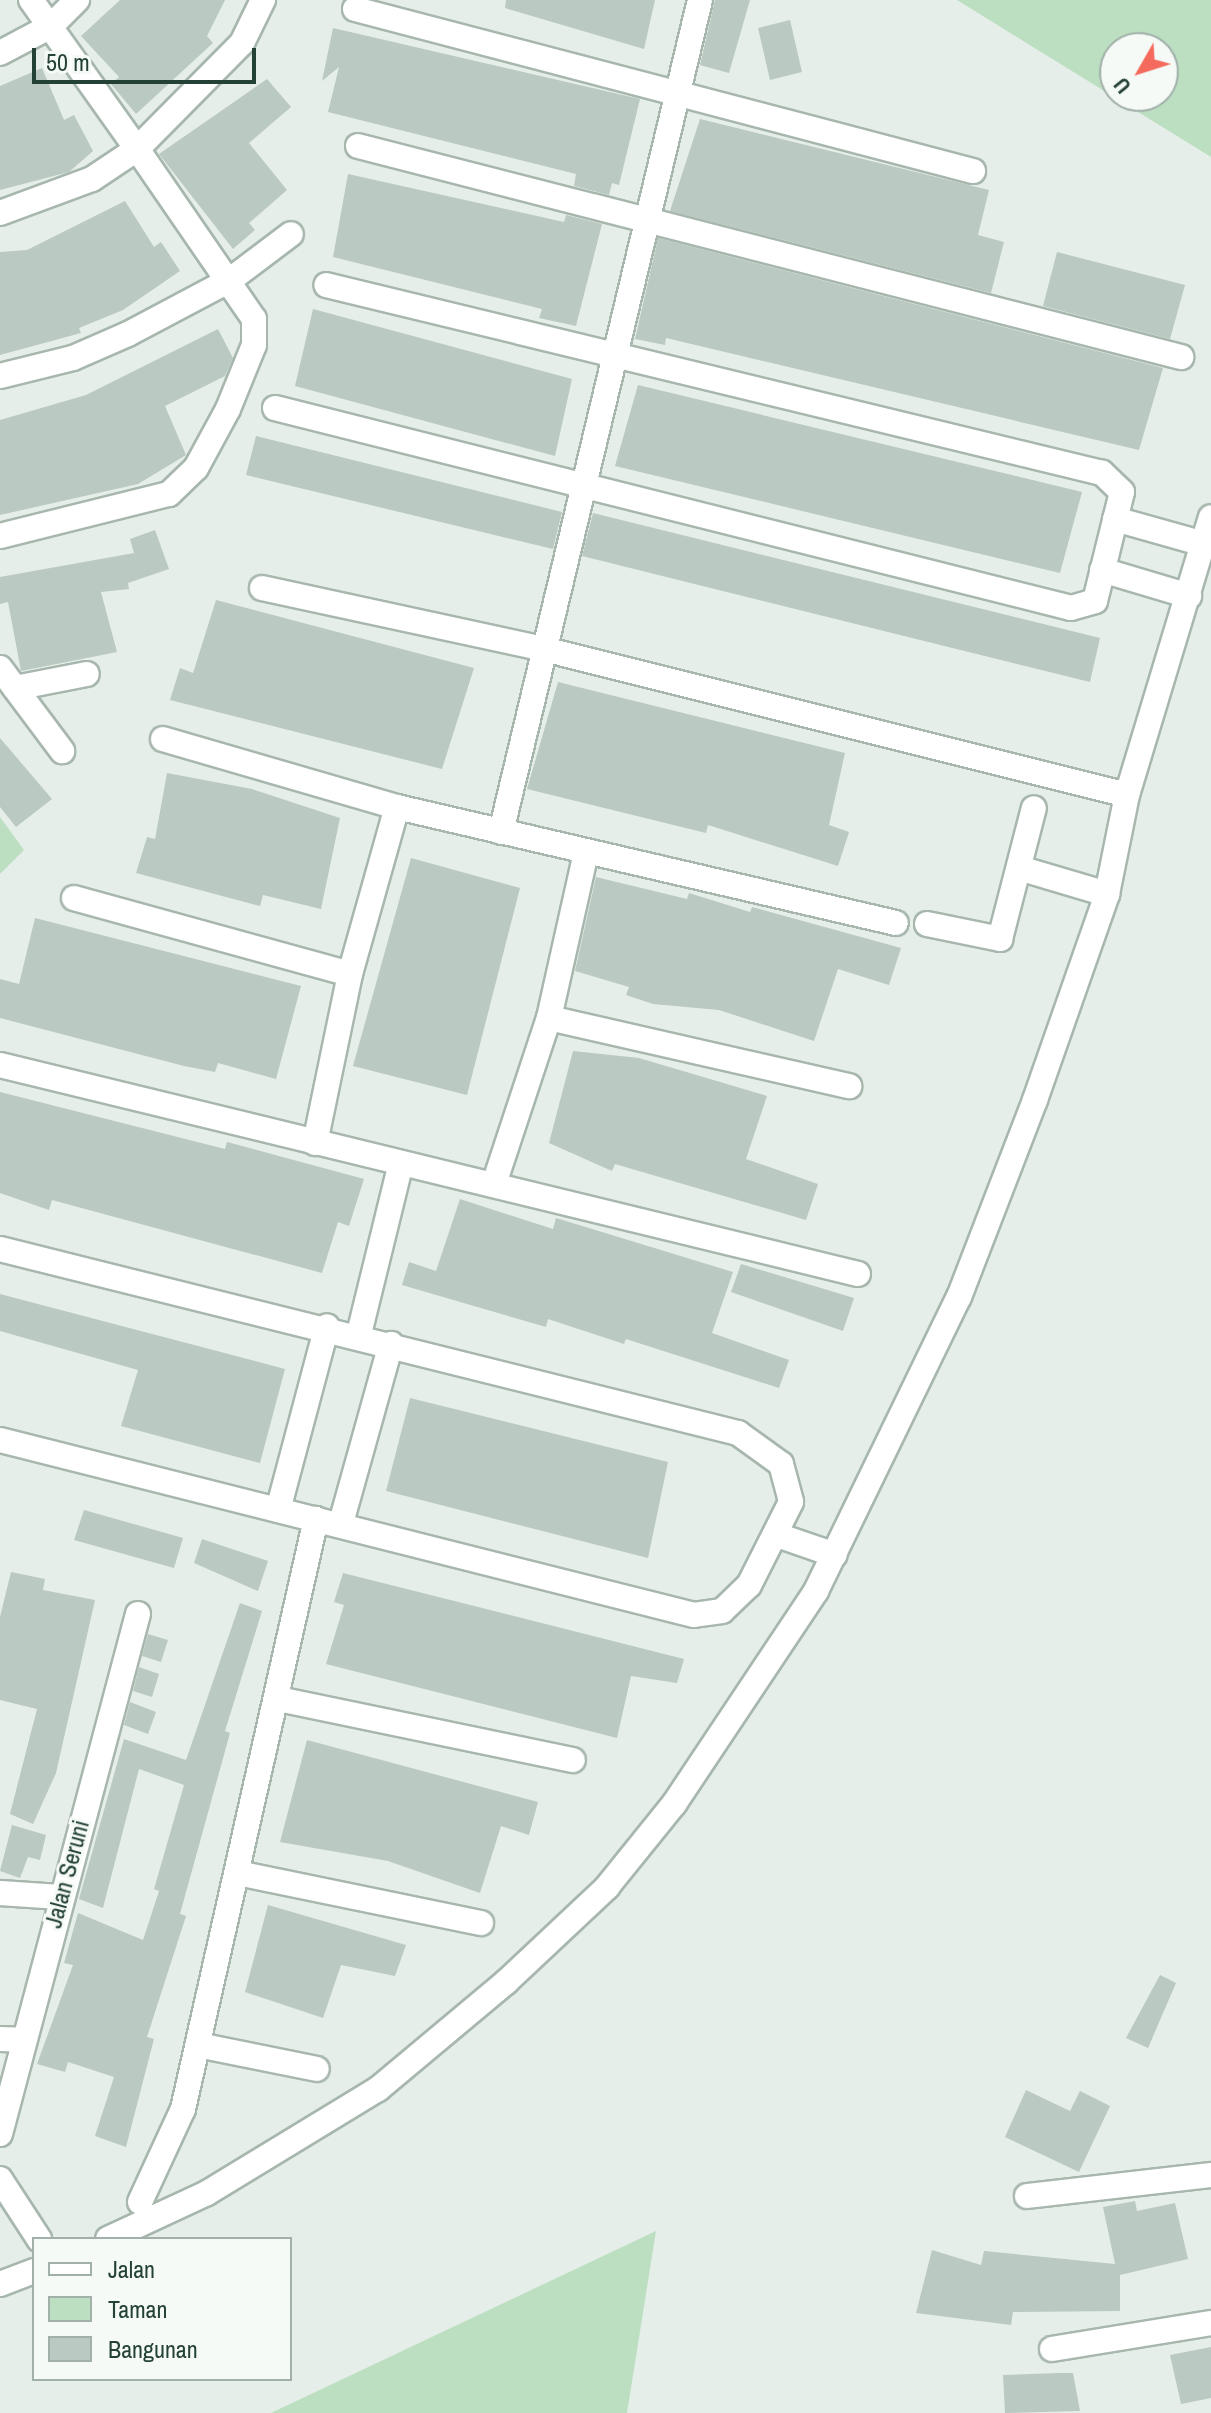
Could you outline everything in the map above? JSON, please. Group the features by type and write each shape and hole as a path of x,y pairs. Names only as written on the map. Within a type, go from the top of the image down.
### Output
{"street":[{"path":"0,536 122,510 184,483 254,345 254,319 230,280 31,0"},
{"path":"0,53 51,26 77,0"},
{"path":"0,213 92,179 137,149 242,43 263,0"},
{"path":"501,832 700,0"},
{"path":"355,9 973,171"},
{"path":"358,146 1181,357"},
{"path":"0,376 73,358 230,280 291,234"},
{"path":"275,408 1071,608 1095,601 1122,492 1102,473 326,285"},
{"path":"112,2237 207,2193 378,2089 607,1887 674,1804 835,1555 959,1297 1107,894 1127,795 1211,517"},
{"path":"1115,519 1204,544"},
{"path":"1102,570 1189,596"},
{"path":"262,588 544,649 1127,795"},
{"path":"0,668 62,751"},
{"path":"15,688 87,674"},
{"path":"163,739 397,807 896,923"},
{"path":"315,1143 350,974 397,807"},
{"path":"927,924 1000,939 1034,808"},
{"path":"494,1184 549,1018 586,853"},
{"path":"1019,868 1107,894"},
{"path":"74,898 350,974"},
{"path":"549,1018 849,1086"},
{"path":"0,1065 858,1274"},
{"path":"359,1334 401,1163"},
{"path":"0,1249 327,1326 738,1433 770,1450 791,1486 777,1535 735,1601 694,1615 341,1523 0,1440"},
{"path":"278,1510 327,1326"},
{"path":"341,1523 391,1344"},
{"path":"140,2202 177,2130 242,1874 316,1519"},
{"path":"777,1535 835,1555"},
{"name":"Jalan Seruni","path":"0,2134 12,2040 60,1897 138,1614"},
{"path":"278,1699 573,1760"},
{"path":"242,1874 481,1923"},
{"path":"0,1893 60,1897"},
{"path":"198,2045 317,2069"},
{"path":"1027,2196 1211,2175"},
{"path":"0,2179 38,2237"},
{"path":"0,2284 32,2272"},
{"path":"1052,2349 1211,2323"}],"green space":[{"path":"957,0 1211,0 1211,157 1138,112 1179,112 1179,32 1099,32 1099,88"},
{"path":"0,817 24,850 0,874"},
{"path":"656,2231 627,2413 271,2413"}],"building":[{"path":"120,0 225,0 207,36 213,43 136,114 111,84 119,77 81,36"},
{"path":"506,0 655,0 644,49 505,8"},
{"path":"715,0 750,0 729,73 700,65"},
{"path":"790,20 802,72 770,80 758,28"},
{"path":"333,28 640,99 619,185 612,183 609,195 574,186 576,174 328,112 339,67 322,81"},
{"path":"42,68 64,120 74,115 93,151 69,172 0,190 0,86"},
{"path":"267,79 291,107 249,143 287,190 249,223 255,230 233,249 159,154"},
{"path":"700,119 989,190 978,235 1004,242 991,293 670,211"},
{"path":"348,174 564,222 566,215 602,224 576,326 539,318 542,309 333,257"},
{"path":"125,201 154,247 161,242 180,271 123,310 79,328 81,333 0,355 0,252 27,250"},
{"path":"658,238 1163,368 1139,450 666,338 665,345 635,339"},
{"path":"1057,252 1185,285 1170,339 1043,306"},
{"path":"313,309 572,379 555,456 295,386"},
{"path":"218,329 233,358 225,376 165,406 186,455 138,484 0,515 0,420 86,395"},
{"path":"638,385 1082,492 1060,573 615,466"},
{"path":"256,436 562,512 553,549 246,475"},
{"path":"593,513 1100,638 1090,682 582,556"},
{"path":"155,530 169,569 128,583 129,589 101,592 117,652 21,671 8,602 0,604 0,577 134,553 130,539"},
{"path":"216,600 474,668 442,769 170,700 180,668 193,673"},
{"path":"558,682 845,753 829,825 849,832 838,866 708,825 706,833 527,789"},
{"path":"0,738 52,799 16,827 0,807"},
{"path":"167,773 252,789 340,818 321,909 263,895 260,906 136,873 147,837 155,839"},
{"path":"411,858 520,888 467,1095 353,1066"},
{"path":"596,877 687,899 689,893 750,912 752,907 901,948 889,985 838,969 814,1041 719,1010 653,1004 626,995 629,987 575,971"},
{"path":"35,918 301,986 276,1079 218,1063 215,1072 184,1066 0,1018 0,979 19,984"},
{"path":"573,1051 639,1058 767,1096 746,1159 818,1184 806,1220 615,1164 612,1171 549,1143"},
{"path":"0,1092 225,1149 227,1142 364,1179 349,1226 338,1222 322,1273 52,1200 49,1210 0,1193"},
{"path":"460,1199 553,1229 556,1218 733,1272 712,1333 789,1360 779,1388 626,1339 624,1344 548,1319 546,1327 402,1285 409,1262 436,1271"},
{"path":"741,1264 854,1298 843,1331 731,1292"},
{"path":"0,1294 285,1369 260,1463 121,1426 138,1370 0,1331"},
{"path":"410,1398 668,1462 648,1558 386,1491"},
{"path":"84,1510 183,1538 174,1568 74,1540"},
{"path":"202,1539 268,1561 258,1591 194,1563"},
{"path":"11,1572 45,1579 43,1590 95,1600 56,1773 33,1824 10,1814 37,1709 0,1700 0,1617"},
{"path":"343,1573 684,1659 677,1683 631,1676 617,1738 326,1664 344,1605 334,1602"},
{"path":"240,1603 262,1611 225,1731 230,1733 180,1914 186,1916 147,2037 154,2039 126,2147 95,2136 114,2077 68,2062 65,2072 37,2064 73,1965 64,1963 78,1913 143,1940 159,1891 154,1889 184,1785 139,1769 103,1908 79,1899 124,1739 186,1760"},
{"path":"148,1634 168,1640 161,1662 142,1656"},
{"path":"139,1667 159,1674 152,1697 133,1691"},
{"path":"130,1702 156,1712 148,1734 124,1725"},
{"path":"307,1740 538,1802 529,1835 501,1826 480,1893 388,1861 280,1842"},
{"path":"12,1825 46,1835 40,1860 28,1857 20,1878 0,1871"},
{"path":"268,1905 406,1945 395,1976 341,1965 323,2018 245,1992"},
{"path":"1160,1975 1176,1983 1148,2048 1126,2038"},
{"path":"1026,2090 1070,2111 1080,2091 1110,2106 1079,2172 1005,2137"},
{"path":"1135,2201 1137,2211 1175,2203 1188,2259 1120,2275 1120,2311 1013,2312 1011,2325 916,2313 932,2250 981,2265 984,2251 1115,2264 1103,2207"},
{"path":"1211,2347 1211,2398 1181,2404 1170,2355"},
{"path":"1073,2373 1080,2411 1005,2413 1003,2375"}]}
